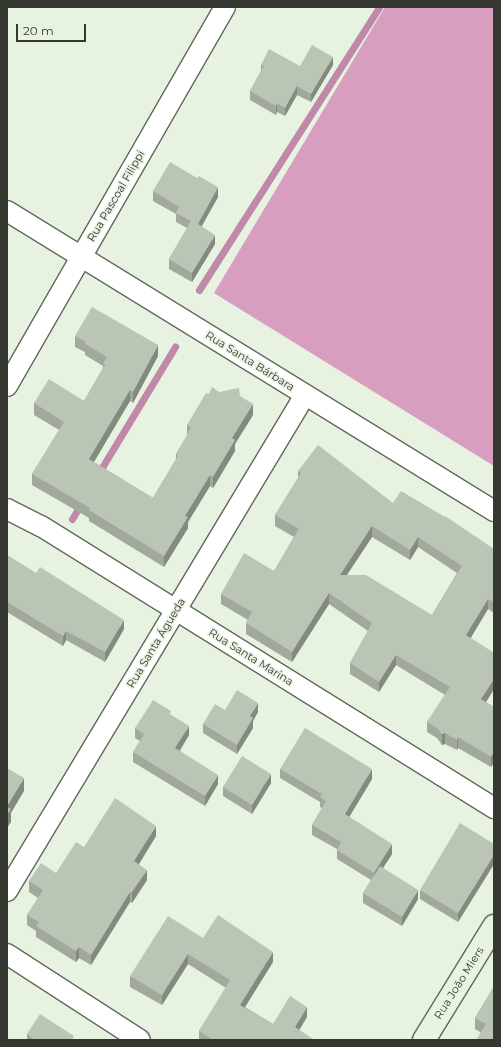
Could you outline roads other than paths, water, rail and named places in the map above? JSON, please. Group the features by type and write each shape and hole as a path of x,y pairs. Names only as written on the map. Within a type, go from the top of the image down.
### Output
{"street":[{"name":"Rua Pascoal Filippi","path":"7,386 225,7"},
{"name":"Rua Santa Bárbara","path":"7,211 494,512"},
{"name":"Rua Santa Águeda","path":"7,891 305,395"},
{"name":"Rua Santa Marina","path":"7,509 41,526 494,808"},
{"name":"Rua João Miers","path":"424,1040 494,926"},
{"path":"7,954 140,1040"}],"waterway":[{"path":"199,290 379,7"},
{"path":"98,474 175,347"},
{"path":"72,519 81,504"}]}
